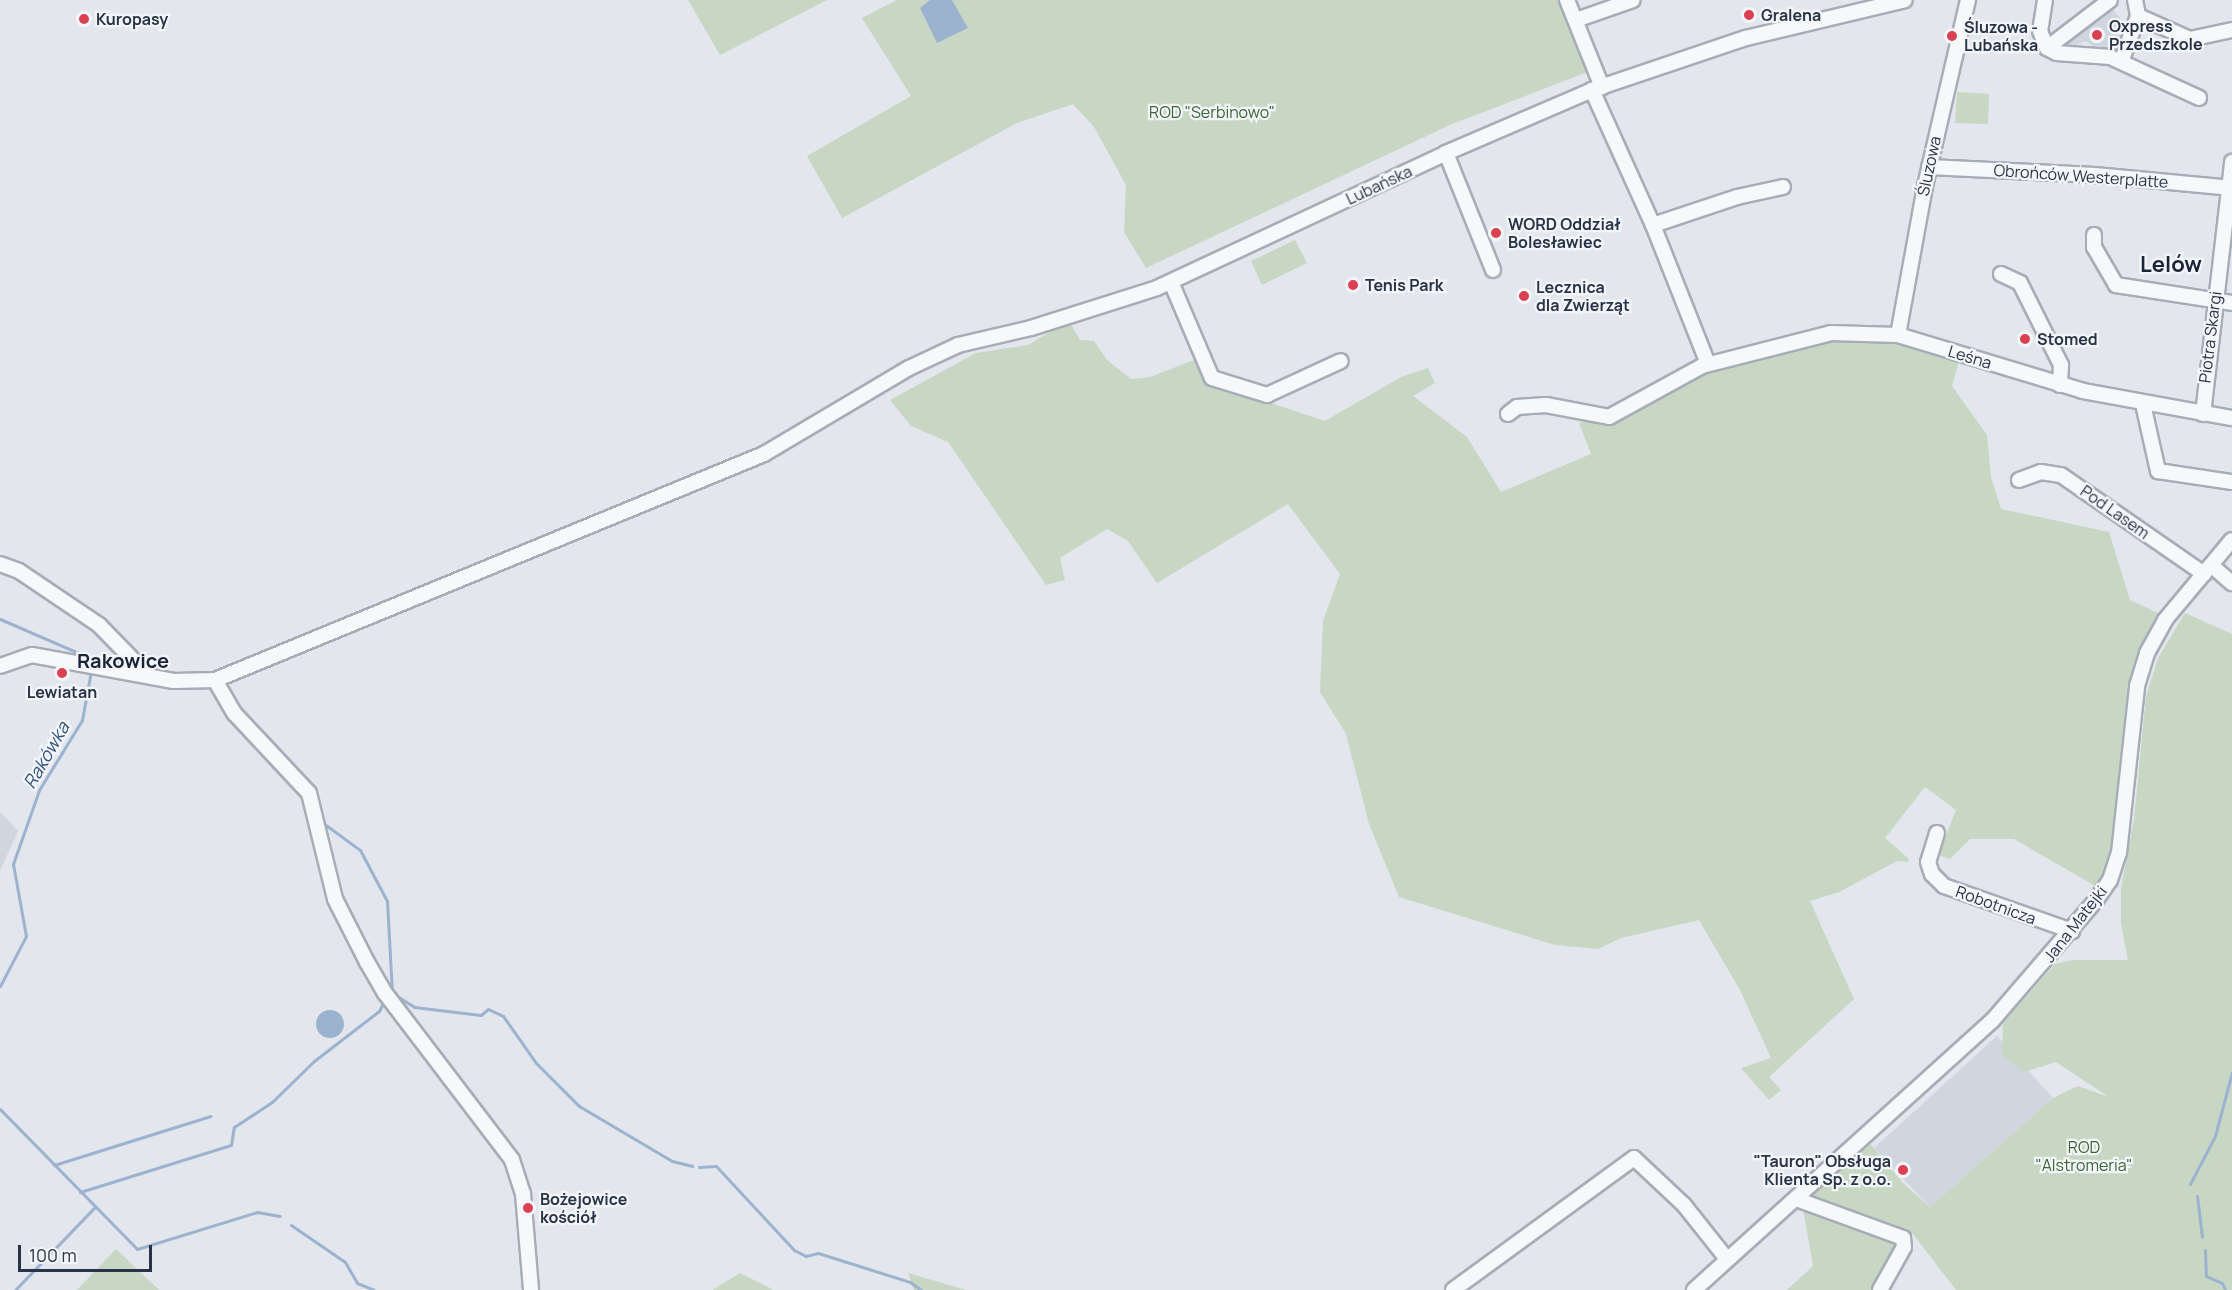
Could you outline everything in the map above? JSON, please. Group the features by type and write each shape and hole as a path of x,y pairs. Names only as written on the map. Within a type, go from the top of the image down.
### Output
{"street":[{"path":"1567,0 1597,88 1708,364"},
{"path":"1575,20 1633,0"},
{"name":"Lubańska","path":"215,680 764,454 909,368 958,345 1031,328 1157,288 1446,153 1651,67 1746,39 1905,0"},
{"name":"Śluzowa","path":"1898,335 1929,167 1968,0"},
{"path":"2045,0 2040,31 2047,48 2057,53 2096,54 2121,62 2199,98"},
{"path":"2047,48 2110,0"},
{"path":"2121,62 2138,16 2135,0"},
{"path":"2138,16 2190,39 2232,30"},
{"path":"1446,153 1493,270"},
{"name":"Piotra Skargi","path":"2203,414 2214,300 2232,162"},
{"name":"Obrońców Westerplatte","path":"1929,167 2095,175 2230,188"},
{"path":"1653,225 1737,196 1783,187"},
{"path":"2094,235 2094,247 2116,285 2232,303"},
{"path":"2001,274 2020,283 2061,365 2060,385"},
{"path":"1171,282 1212,378 1267,395 1341,361"},
{"name":"Leśna","path":"1508,414 1517,408 1546,405 1609,417 1708,364 1831,333 1898,335 2060,385 2143,404 2232,418"},
{"path":"2143,404 2158,471 2232,482"},
{"name":"Pod Lasem","path":"2019,480 2041,472 2061,475 2207,570 2232,583"},
{"name":"Jana Matejki","path":"1694,1290 1992,1021 2072,931 2110,880 2119,853 2137,686 2147,653 2165,620 2232,540"},
{"path":"0,564 19,571 99,625 142,669 142,674"},
{"path":"0,666 32,655 193,682 215,680 234,714 309,793 335,899 367,962 394,1005 512,1160 523,1194 531,1290"},
{"name":"Robotnicza","path":"1937,833 1928,861 1932,874 1944,886 2072,931"},
{"path":"1453,1290 1634,1158 1684,1205 1728,1258"},
{"path":"1796,1199 1902,1238 1900,1254 1880,1290"}],"shaded area":[{"name":"Oxpress Przedszkole","path":"2113,9 2123,22 2132,20 2119,52 2099,51 2086,41 2061,50 2058,44"},
{"path":"0,812 18,831 0,871"},
{"path":"1997,1036 2053,1098 1930,1207 1874,1148"}],"green space":[{"path":"688,0 827,0 720,55"},
{"name":"ROD \"Serbinowo\"","path":"897,0 1566,0 1593,70 1452,124 1146,268 1124,232 1126,185 1094,127 1073,104 1017,123 842,218 807,156 911,96 862,18"},
{"path":"1957,92 1989,94 1988,124 1955,123"},
{"path":"1295,240 1307,263 1262,285 1251,261"},
{"path":"1069,321 1080,340 1094,341 1107,360 1131,379 1150,377 1194,360 1205,381 1325,421 1401,377 1428,368 1435,383 1413,396 1467,437 1501,492 1591,454 1579,423 1687,380 1838,338 1901,345 1959,361 1952,386 1987,435 1991,477 2001,509 2109,532 2130,600 2158,613 2138,655 2127,695 2118,828 2105,874 2097,887 2014,839 1970,839 1950,859 1938,855 1956,810 1925,787 1885,838 1909,859 1908,862 1897,861 1839,892 1810,901 1854,999 1769,1077 1781,1090 1769,1100 1741,1068 1771,1058 1740,990 1699,920 1621,938 1598,949 1555,945 1399,897 1369,824 1346,734 1320,692 1323,621 1340,574 1288,504 1157,583 1128,541 1107,529 1060,558 1065,580 1046,585 948,442 911,426 890,400 976,353 1028,345"},
{"name":"ROD \"Alstromeria\"","path":"2185,613 2232,634 2232,1290 1956,1290 1913,1234 1804,1197 1868,1141 1904,1184 1930,1207 2053,1098 2078,1086 2109,1097 2056,1062 2024,1072 2002,1055 2003,1023 2055,964 2073,960 2128,960 2121,924 2121,888 2134,819 2146,696 2158,658"},
{"path":"1802,1203 1909,1240 1882,1290 1787,1290 1813,1266"},
{"path":"116,1249 159,1290 77,1290"},
{"path":"740,1273 774,1290 712,1290"},
{"path":"908,1273 966,1290 914,1290"}],"water":[{"path":"930,0 952,0 968,28 937,43 920,8"},
{"path":"330,1010 340,1014 344,1024 340,1034 330,1038 320,1034 316,1024 320,1014"}],"waterway":[{"name":"Rakówka","path":"0,619 88,657"},
{"name":"Rakówka","path":"0,986 26,936 13,864 39,790 82,720 91,671"},
{"path":"323,823 360,850 387,901 392,993 414,1007 481,1015 488,1009 503,1016 536,1063 579,1106 672,1161 692,1166"},
{"path":"80,1192 231,1145 234,1127 272,1102 314,1061 379,1011 384,1001"},
{"path":"2190,1184 2215,1136 2232,1072"},
{"path":"0,1109 137,1249 257,1212 280,1216"},
{"path":"54,1165 210,1116"},
{"path":"699,1167 716,1166 794,1250 806,1256 818,1253 910,1282 921,1290"},
{"path":"2197,1196 2202,1237"},
{"path":"15,1290 94,1208"},
{"path":"291,1225 345,1262 357,1283 374,1290"},
{"path":"2205,1250 2206,1276 2222,1283 2225,1290"}],"place":[{"name":"Gralena","path":"1749,15"},
{"name":"Kuropasy","path":"84,19"},
{"name":"Oxpress Przedszkole","path":"2097,35"},
{"name":"Śluzowa - Lubańska","path":"1952,36"},
{"name":"WORD Oddział Bolesławiec","path":"1496,233"},
{"name":"Tenis Park","path":"1353,285"},
{"name":"Lecznica dla Zwierząt","path":"1524,296"},
{"name":"Stomed","path":"2025,339"},
{"name":"Lewiatan","path":"62,673"},
{"name":"\"Tauron\" Obsługa Klienta Sp. z o.o.","path":"1903,1170"},
{"name":"Bożejowice kościół","path":"528,1208"}],"district":[{"name":"Lelów","path":"2171,265"},
{"name":"Rakowice","path":"123,660"}]}
